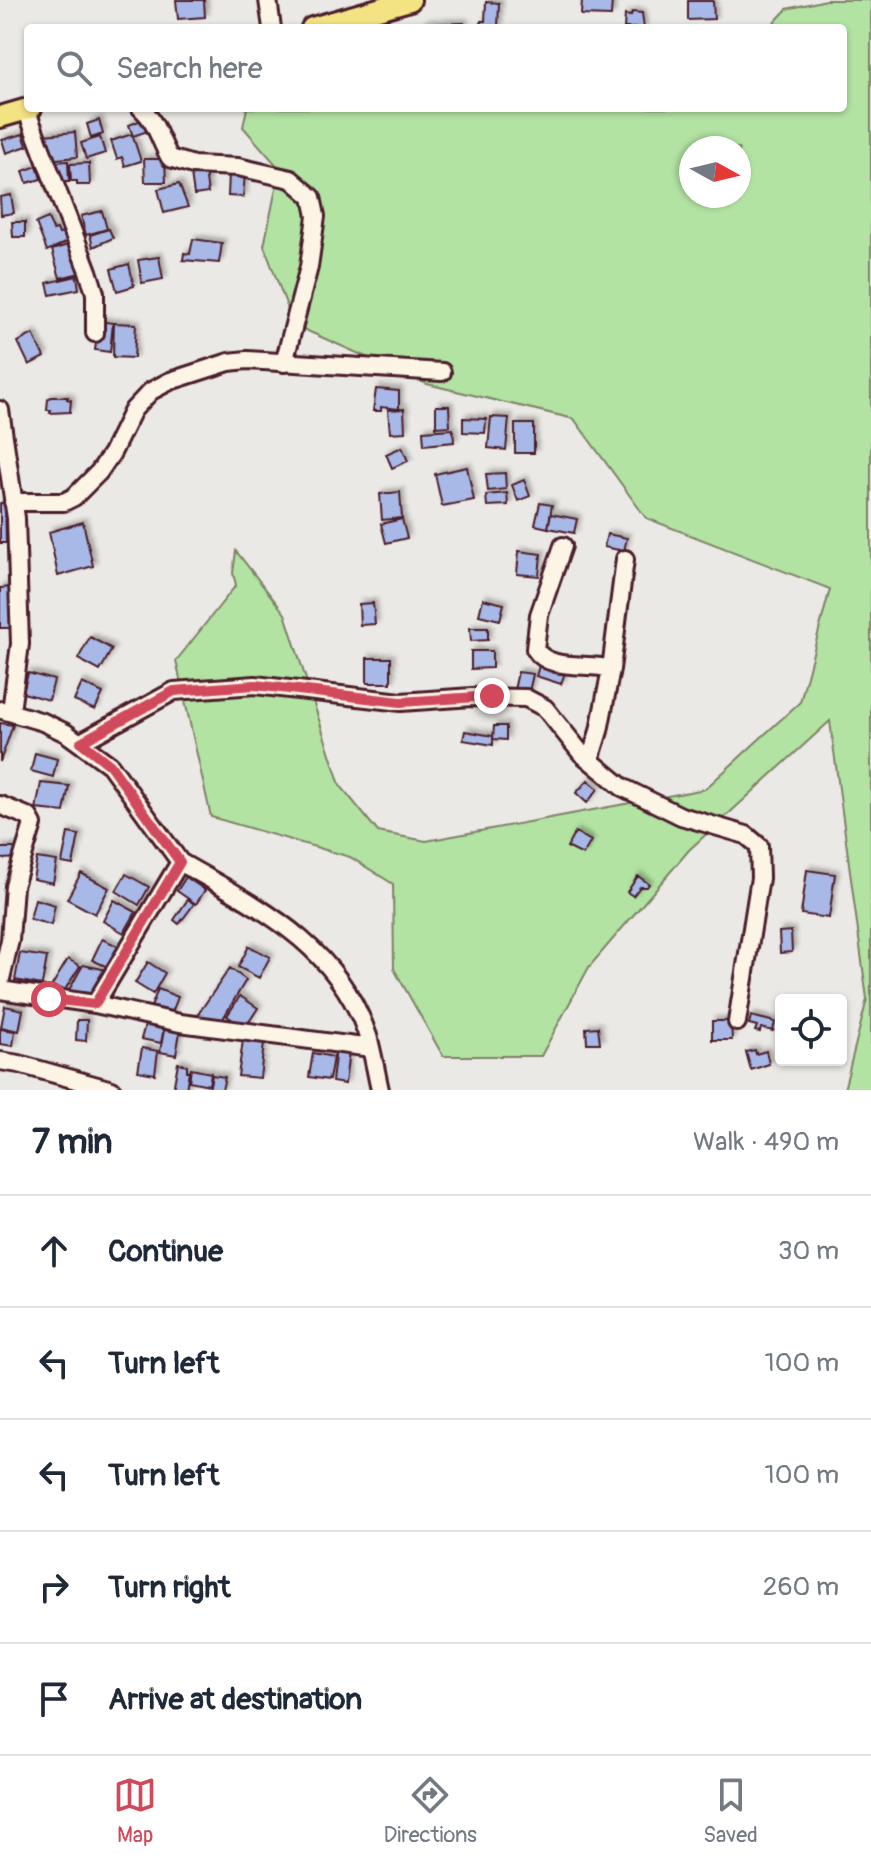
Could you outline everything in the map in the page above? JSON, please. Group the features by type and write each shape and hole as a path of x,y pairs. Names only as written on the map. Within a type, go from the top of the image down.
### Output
{"main road":[{"path":"323,24 379,4 410,0"},
{"path":"0,117 24,110"}],"street":[{"path":"268,0 271,24"},
{"path":"30,112 95,293 95,333"},
{"path":"146,112 151,116 170,158 193,165 238,167 291,179 312,197 316,216 309,267 284,363"},
{"path":"13,502 64,502 74,497 99,472 133,410 151,391 170,381 229,362 247,360 442,372"},
{"path":"0,410 13,502 20,644 5,711 43,722 81,742 110,765 180,862 295,931 335,972 346,989 371,1048 380,1090"},
{"path":"563,546 539,615 535,649 537,654 554,663 596,665 611,669"},
{"path":"590,760 611,669 625,559"},
{"path":"81,742 174,691 255,685 401,702 492,696 526,698 545,708 590,760 622,787 681,816 746,835 759,846 760,878 737,1022"},
{"path":"0,805 29,817 33,824 14,886 10,940 0,983"},
{"path":"95,1004 180,862"},
{"path":"0,990 95,1004 180,1023 371,1048"},
{"path":"0,1061 112,1090"}],"green space":[{"path":"826,0 871,0 871,1090 844,1090 867,999 830,721 689,850 589,967 541,1056 443,1056 394,969 393,884 350,857 211,817 176,661 236,585 233,573 236,551 285,614 340,785 378,832 426,841 705,789 800,702 830,589 646,518 574,419 427,384 294,325 264,246 280,169 243,127 246,112 847,112 847,24 773,24 787,9"}],"building":[{"path":"176,0 204,0 205,17 178,19"},
{"path":"582,0 612,0 611,16 581,15"},
{"path":"688,1 713,1 714,19 688,20"},
{"path":"486,2 499,3 498,24 481,24 485,21"},
{"path":"632,12 642,13 643,24 624,24 625,15 631,16"},
{"path":"146,118 151,130 133,136 129,125"},
{"path":"99,120 103,134 91,138 87,124"},
{"path":"75,132 77,157 47,160 44,135"},
{"path":"23,134 27,146 6,153 2,140"},
{"path":"132,134 141,161 125,166 122,157 117,159 111,141"},
{"path":"100,137 105,153 86,159 81,143"},
{"path":"144,159 165,159 166,182 145,182"},
{"path":"68,161 69,182 56,182 55,162"},
{"path":"89,163 90,185 77,185 77,181 71,181 70,164"},
{"path":"37,166 41,179 27,183 23,171"},
{"path":"205,172 208,193 194,195 191,174"},
{"path":"229,173 245,174 243,197 228,196"},
{"path":"179,184 188,207 164,213 158,189"},
{"path":"11,195 14,213 1,215 0,197"},
{"path":"102,211 107,229 86,235 81,216"},
{"path":"48,218 53,230 63,233 67,242 47,251 36,223"},
{"path":"12,222 25,222 25,237 13,237"},
{"path":"109,229 113,238 93,247 90,235"},
{"path":"193,239 222,243 219,263 183,260 184,253 190,254"},
{"path":"71,244 80,273 60,278 52,250"},
{"path":"159,257 163,279 142,283 138,260"},
{"path":"129,264 134,286 117,291 111,269"},
{"path":"77,276 79,289 50,295 47,283"},
{"path":"99,321 113,323 110,352 95,350"},
{"path":"114,323 136,324 134,358 113,357"},
{"path":"33,334 44,357 29,365 18,342"},
{"path":"376,389 399,391 399,409 381,407 381,411 373,411"},
{"path":"51,397 68,397 71,400 70,412 50,413 51,410 47,410"},
{"path":"436,406 449,406 450,426 436,427"},
{"path":"404,409 405,432 390,433 388,410"},
{"path":"491,417 509,418 506,450 488,448"},
{"path":"463,418 486,419 485,433 463,432"},
{"path":"515,424 534,424 534,453 515,453"},
{"path":"453,429 454,442 424,445 423,431"},
{"path":"402,447 408,461 392,468 386,454"},
{"path":"467,467 474,500 442,506 435,474"},
{"path":"505,473 506,489 488,491 486,474"},
{"path":"524,480 530,496 518,501 512,485"},
{"path":"400,492 402,518 382,520 380,494"},
{"path":"507,493 508,505 487,506 486,495"},
{"path":"5,502 6,543 0,543 0,503"},
{"path":"540,503 552,505 548,528 535,525"},
{"path":"551,514 577,519 574,533 548,528"},
{"path":"402,519 407,538 386,543 381,524"},
{"path":"83,522 93,566 58,576 49,532"},
{"path":"607,534 627,538 624,551 604,547"},
{"path":"519,551 541,554 539,576 517,574"},
{"path":"15,587 16,628 0,628 0,588"},
{"path":"483,599 504,604 500,620 479,615"},
{"path":"373,603 375,624 360,625 359,604"},
{"path":"470,628 488,628 488,640 471,641"},
{"path":"90,637 112,649 100,671 78,659"},
{"path":"471,651 492,651 492,668 471,669"},
{"path":"367,658 391,658 391,683 367,683"},
{"path":"541,659 567,667 561,684 536,676"},
{"path":"518,672 533,674 529,692 514,690"},
{"path":"28,673 54,680 49,700 23,693"},
{"path":"82,683 103,693 95,710 74,701"},
{"path":"0,723 13,725 0,762"},
{"path":"494,726 506,726 506,740 493,739"},
{"path":"465,731 493,736 493,745 463,740"},
{"path":"35,753 57,759 53,777 31,771"},
{"path":"588,780 598,789 587,803 576,793"},
{"path":"41,783 69,786 64,812 36,809"},
{"path":"575,832 591,841 583,855 567,847"},
{"path":"68,833 79,835 73,865 62,863"},
{"path":"0,848 24,848 24,858 0,859"},
{"path":"37,858 57,861 53,883 33,879"},
{"path":"807,870 835,874 829,918 801,914"},
{"path":"81,873 109,888 95,914 67,899"},
{"path":"126,874 149,887 139,905 116,891"},
{"path":"638,876 649,884 640,887 633,896 627,892"},
{"path":"186,877 205,890 196,904 177,891"},
{"path":"35,899 55,905 51,925 30,919"},
{"path":"188,899 194,904 179,924 174,920"},
{"path":"114,900 136,912 124,933 103,921"},
{"path":"791,931 792,952 780,953 779,932"},
{"path":"102,939 122,948 112,969 92,960"},
{"path":"249,946 270,957 259,978 238,967"},
{"path":"20,953 47,957 42,985 15,980"},
{"path":"68,959 80,966 59,999 48,992"},
{"path":"148,962 165,973 153,994 135,983"},
{"path":"83,965 112,971 94,1002 65,997"},
{"path":"230,968 246,980 218,1027 196,1017"},
{"path":"158,989 178,997 171,1015 151,1007"},
{"path":"240,996 258,1008 245,1028 227,1016"},
{"path":"5,1006 23,1010 19,1031 1,1027"},
{"path":"751,1016 775,1022 773,1031 761,1028 760,1032 755,1031 757,1026 749,1024"},
{"path":"147,1018 165,1023 161,1043 141,1039"},
{"path":"77,1020 87,1020 86,1041 76,1040"},
{"path":"712,1021 731,1021 732,1040 712,1040"},
{"path":"598,1027 600,1043 587,1043 586,1028"},
{"path":"0,1029 15,1031 13,1046 0,1044"},
{"path":"164,1030 180,1032 176,1055 160,1052"},
{"path":"243,1040 264,1043 260,1078 238,1076"},
{"path":"142,1048 158,1051 155,1074 138,1071"},
{"path":"336,1048 349,1050 345,1084 332,1082"},
{"path":"755,1050 756,1054 766,1051 769,1064 751,1070 746,1052"},
{"path":"313,1053 333,1057 329,1080 309,1077"},
{"path":"178,1063 187,1065 189,1071 186,1090 173,1090"},
{"path":"191,1069 211,1073 209,1085 189,1081"},
{"path":"212,1075 225,1077 222,1090 209,1090"}],"route":[{"path":"49,999 95,1004 180,862 110,765 81,742 174,691 255,685 401,702 492,696"}]}
